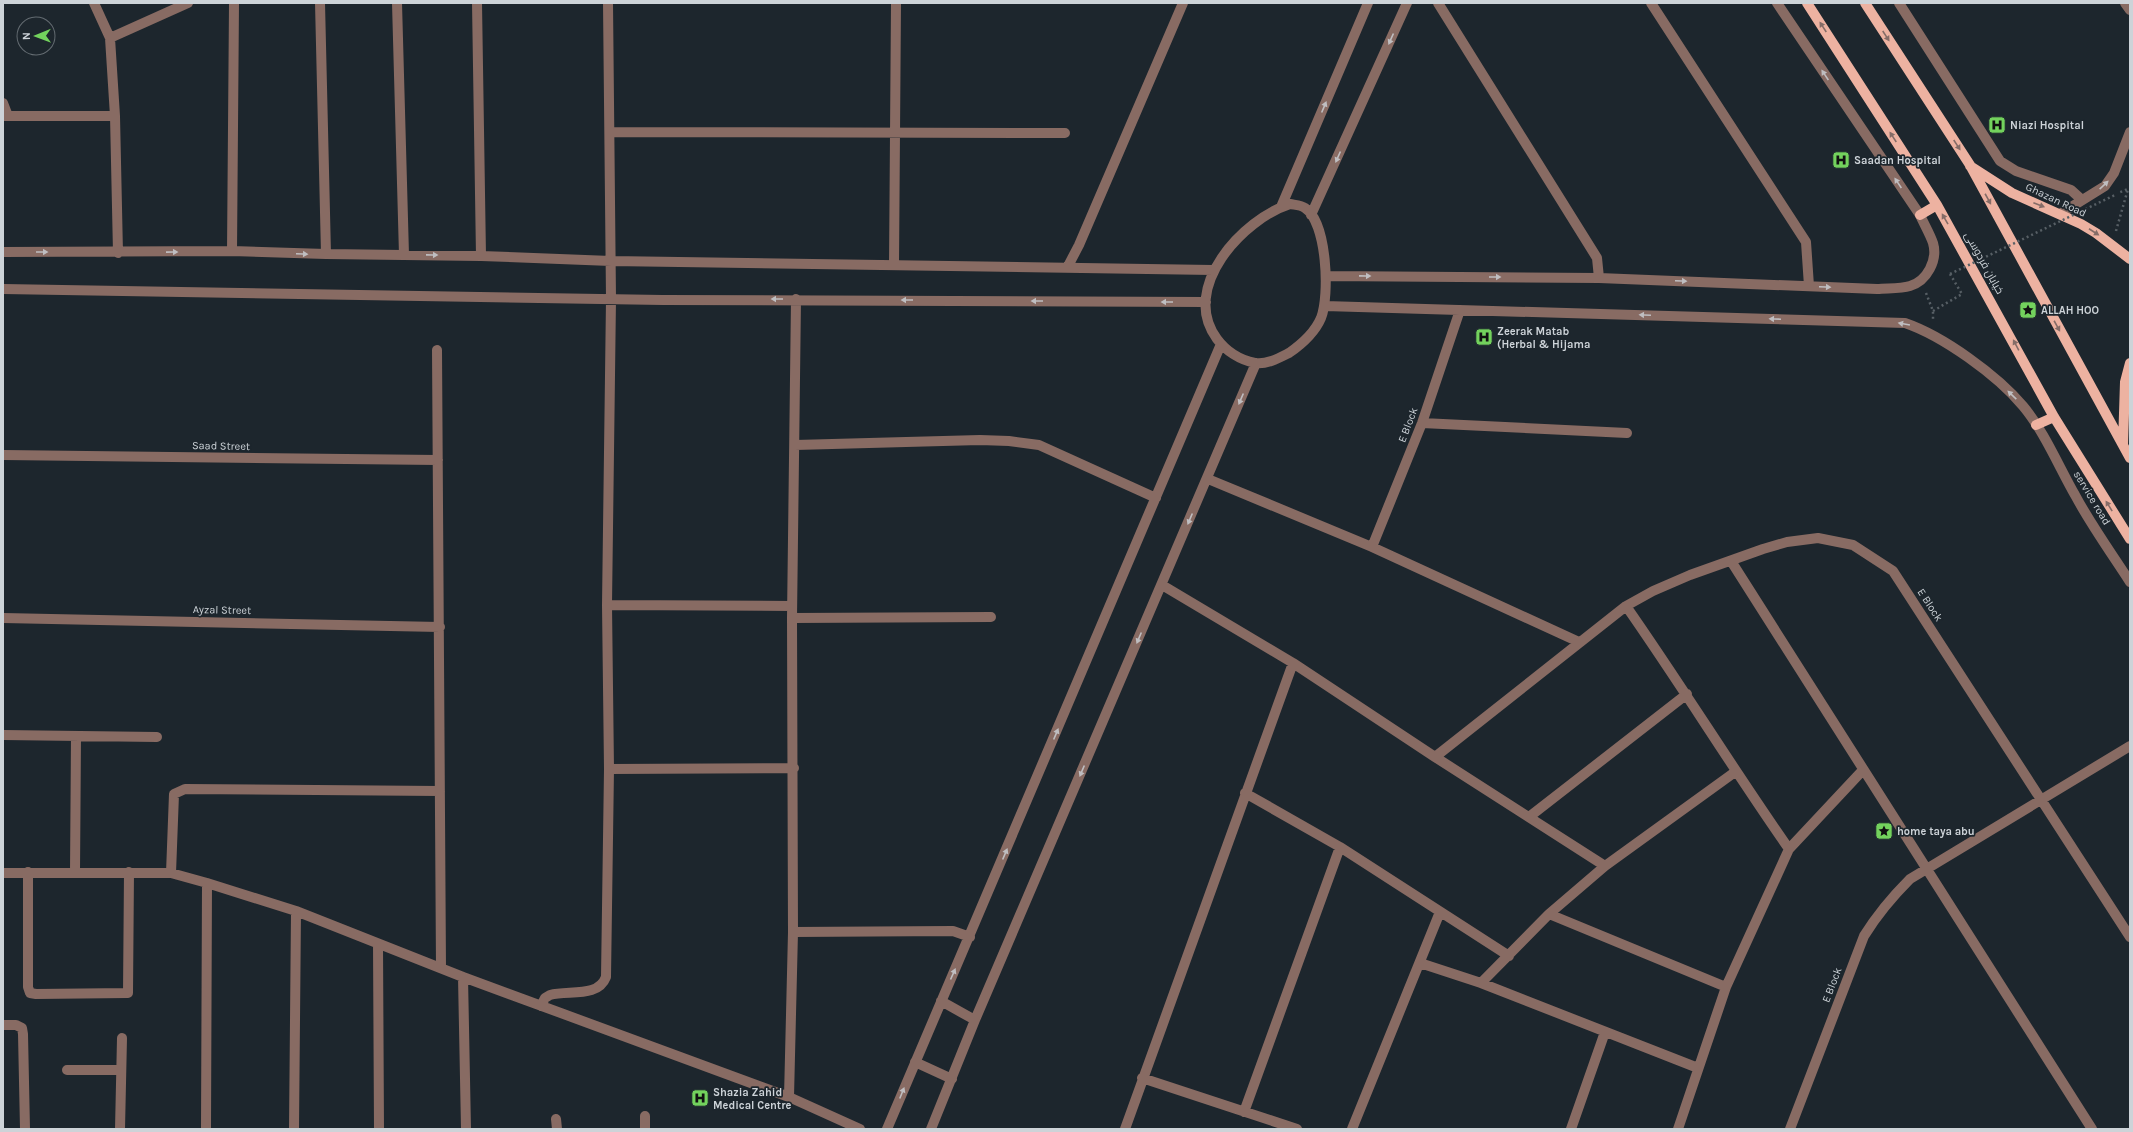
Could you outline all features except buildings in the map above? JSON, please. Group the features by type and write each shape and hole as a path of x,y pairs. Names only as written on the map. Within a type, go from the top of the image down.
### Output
{"main road":[{"name":"خیابان فردوسی","path":"1807,3 1937,205 2054,417 2130,539"},
{"path":"1865,3 1970,165 2127,445"},
{"name":"Ghazan Road","path":"1970,165 2012,193 2060,214 2096,233 2130,259"},
{"path":"1920,215 1937,205"},
{"path":"2130,363 2125,382 2127,445 2130,458"},
{"path":"2036,425 2054,417"}],"street":[{"path":"94,3 110,38 115,116 118,253"},
{"path":"110,38 188,3"},
{"path":"232,251 234,3"},
{"path":"320,3 326,254"},
{"path":"397,3 404,255"},
{"path":"477,3 481,256"},
{"path":"540,1006 545,998 550,995 593,990 604,983 606,976 610,769 607,606 611,299 611,132 608,3"},
{"path":"894,265 896,3"},
{"path":"1067,268 1079,245 1183,3"},
{"path":"1281,207 1368,3"},
{"path":"1312,215 1407,3"},
{"path":"1438,3 1597,258 1599,278"},
{"path":"1651,3 1806,242 1809,286"},
{"path":"1326,276 1599,278 1898,288 1911,286 1921,280 1929,270 1934,256 1933,244 1920,215 1776,3"},
{"path":"1899,3 2000,161 2016,172 2071,190 2082,200"},
{"path":"2125,3 2130,10"},
{"path":"3,103 6,116 115,116"},
{"path":"611,132 1065,133"},
{"path":"2060,214 2105,186 2114,173 2130,132"},
{"path":"1290,204 1298,205 1306,208 1312,215 1323,248 1326,276 1325,306 1318,324 1296,348 1274,360 1256,363 1238,357 1221,344 1210,326 1206,302 1208,284 1213,270 1242,235 1281,207 1290,204"},
{"path":"3,252 118,253 232,251 481,256 611,261 1213,270"},
{"path":"3,289 611,299 1206,302"},
{"path":"789,1097 793,932 794,768 792,606 796,299"},
{"name":"service road","path":"1325,306 1905,323 1933,335 1958,351 2005,388 2024,407 2036,425 2076,498 2130,582"},
{"name":"E Block","path":"1372,547 1422,423 1460,310"},
{"path":"887,1129 914,1062 970,938 1221,344"},
{"path":"437,350 440,626 441,968"},
{"path":"931,1129 1256,363"},
{"path":"1422,423 1627,432"},
{"path":"795,445 1009,440 1039,445 1156,498"},
{"name":"Saad Street","path":"3,455 438,460"},
{"path":"1208,479 1372,547 1579,642"},
{"name":"E Block","path":"1435,757 1626,606 1668,584 1731,560 1787,542 1818,538 1853,545 1893,571 2042,799"},
{"path":"1731,560 1926,870 2092,1129"},
{"path":"1162,584 1293,663 1435,757 1605,866"},
{"path":"607,606 792,606"},
{"path":"1626,606 1687,694 1735,772 1789,849"},
{"path":"792,618 991,617"},
{"name":"Ayzal Street","path":"3,618 440,626"},
{"path":"1125,1129 1142,1078 1293,663"},
{"path":"1530,817 1687,694"},
{"path":"3,735 157,737"},
{"path":"76,736 76,872"},
{"name":"E Block","path":"1790,1129 1864,936 1877,914 1910,879 2130,746"},
{"path":"610,769 794,768"},
{"path":"1678,1129 1726,987 1789,849 1863,770"},
{"path":"1481,984 1549,914 1605,866 1735,772"},
{"path":"171,873 174,794 185,789 440,791"},
{"path":"1245,793 1340,847 1509,956"},
{"path":"2042,799 2130,937"},
{"path":"1244,1112 1340,847"},
{"path":"28,872 28,987 30,993 128,993 129,872"},
{"path":"3,873 171,873 207,883 296,911 463,978 789,1097 860,1129"},
{"path":"206,1129 207,883"},
{"path":"294,1129 296,911"},
{"path":"1352,1129 1440,912"},
{"path":"1549,914 1726,987"},
{"path":"793,932 953,931 970,938"},
{"path":"378,944 379,1129"},
{"path":"1420,963 1481,984 1698,1068"},
{"path":"463,978 466,1129"},
{"path":"942,1001 976,1020"},
{"path":"3,1025 16,1025 22,1028 25,1129"},
{"path":"1571,1129 1605,1032"},
{"path":"120,1129 122,1038"},
{"path":"914,1062 952,1079"},
{"path":"67,1070 121,1070"},
{"path":"1142,1078 1297,1129"},
{"path":"645,1116 645,1129"}],"path":[{"path":"1933,311 1962,294 1950,274 2128,189 2118,224"},
{"path":"1921,280 1933,311 1933,335"}],"place":[{"name":"Niazi Hospital","path":"1997,125"},
{"name":"Saadan Hospital","path":"1841,160"},
{"name":"ALLAH HOO","path":"2028,310"},
{"name":"Zeerak Matab (Herbal & Hijama","path":"1484,337"},
{"name":"home taya abu","path":"1884,831"},
{"name":"Shazia Zahid Medical Centre","path":"700,1098"}]}
